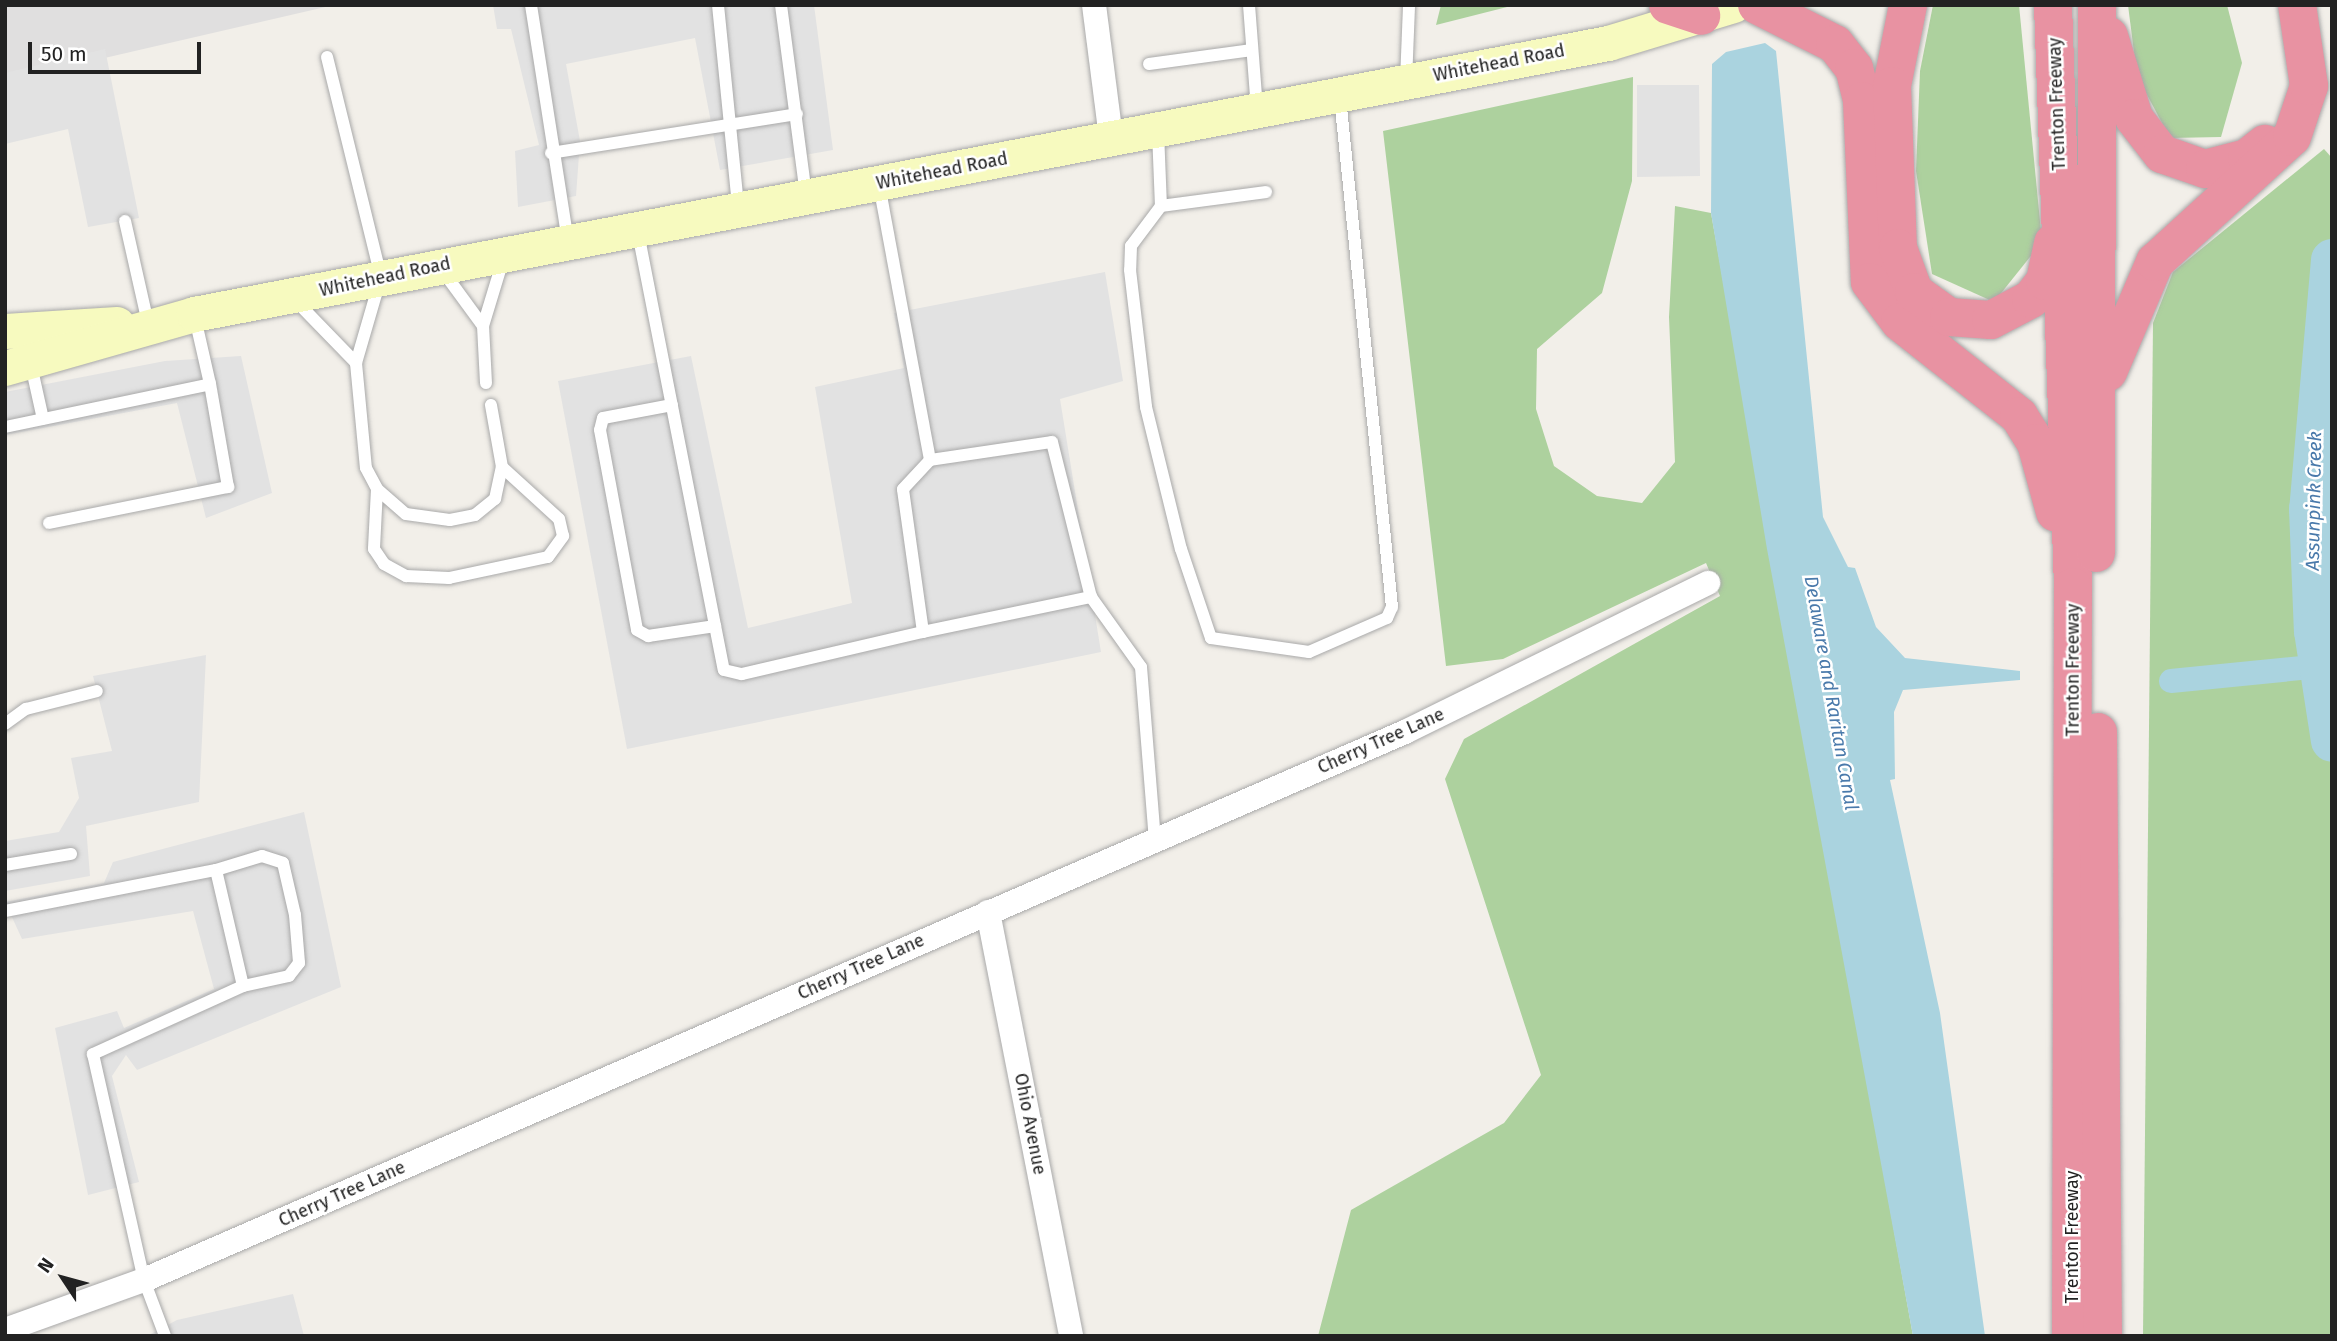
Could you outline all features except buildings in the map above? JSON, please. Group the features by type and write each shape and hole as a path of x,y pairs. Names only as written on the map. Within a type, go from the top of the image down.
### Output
{"highway":[{"name":"Trenton Freeway","path":"2053,5 2073,587 2071,1336"},
{"name":"Trenton Freeway","path":"2098,5 2103,1336"},
{"path":"2098,5 2145,138 2162,154 2205,169 2247,158 2279,125 2286,82 2270,5"},
{"path":"2099,404 2120,336 2155,262 2292,137 2309,86 2297,5"},
{"path":"1728,9 1835,44 1858,80 1867,254 1876,295 1900,322 2019,416 2045,472 2073,587"},
{"path":"1897,16 1892,86 1898,248 1908,281 1930,307 1969,321 1991,320 2031,299 2052,262 2060,178"}],"main road":[{"name":"Whitehead Road","path":"18,367 148,324 194,314 293,297 568,240 806,198 1608,43 1728,9"},
{"name":"Whitehead Road","path":"5,331 148,324"}],"street":[{"path":"1094,5 1111,138"},
{"name":"Cherry Tree Lane","path":"5,1330 144,1280 1405,732 1708,583"},
{"name":"Ohio Avenue","path":"988,912 1071,1336"}],"lane":[{"path":"531,5 551,153 568,240"},
{"path":"719,5 738,210"},
{"path":"781,5 806,198"},
{"path":"1249,5 1257,110"},
{"path":"1406,81 1409,5"},
{"path":"1149,64 1252,50"},
{"path":"327,57 381,277 356,363 366,468 377,489 406,514 450,520 475,515 495,499 502,467 491,405"},
{"path":"1158,129 1161,206 1131,246 1130,270 1146,407 1206,631 1216,640 1309,652 1387,618 1392,607 1339,94"},
{"path":"551,153 730,128 797,114"},
{"path":"879,183 930,460"},
{"path":"1161,206 1266,192"},
{"path":"124,221 148,324"},
{"path":"637,228 724,670 742,674 1091,597"},
{"path":"486,383 483,326 505,253"},
{"path":"439,265 483,326"},
{"path":"293,297 356,363"},
{"path":"49,523 228,487 210,384 194,314"},
{"path":"18,367 43,419"},
{"path":"5,427 210,384"},
{"path":"672,405 603,418 600,430 637,630 648,636 715,626"},
{"path":"923,632 903,489 930,460 1052,442 1091,597 1140,667 1155,840"},
{"path":"377,489 374,548 384,564 406,576 449,578 548,557 563,536 559,519 502,467"},
{"path":"5,724 26,709 97,691"},
{"path":"5,865 71,854"},
{"path":"5,911 216,870 262,856 283,863 299,963 289,976 243,986 93,1054 144,1280 164,1336"},
{"path":"216,870 243,986"}],"shaded area":[{"path":"5,5 334,5 5,81"},
{"path":"493,5 814,5 833,150 720,170 695,38 566,64 580,141 576,196 518,207 515,151 539,145 511,29 497,29"},
{"path":"105,49 139,218 88,227 68,129 5,144 5,73"},
{"path":"1637,85 1699,85 1700,176 1637,177"},
{"path":"1105,272 1123,381 1060,399 1101,652 627,749 558,381 691,356 748,628 852,603 815,387 904,368 894,313"},
{"path":"241,356 272,493 206,518 177,403 5,435 5,392 165,361"},
{"path":"206,655 199,802 86,826 90,876 5,891 5,841 59,832 79,798 71,758 112,751 93,676"},
{"path":"304,812 341,987 137,1070 126,1055 112,1076 139,1182 88,1195 55,1028 117,1011 124,1028 214,989 193,911 22,939 5,902 104,883 113,862"},
{"path":"293,1294 304,1336 147,1336 177,1320"}],"green space":[{"path":"1441,5 1515,5 1436,25"},
{"path":"1933,5 2019,5 2042,242 1994,302 1932,274 1916,171 1920,71"},
{"path":"2128,5 2227,5 2242,63 2221,137 2170,138 2137,76"},
{"path":"1633,77 1632,181 1602,293 1537,349 1536,409 1554,466 1597,496 1642,503 1675,462 1669,317 1675,206 1711,213 1913,1336 1318,1336 1351,1210 1504,1123 1541,1075 1445,779 1464,739 1720,596 1706,563 1503,659 1446,666 1383,131"},
{"path":"2324,149 2332,158 2332,1336 2143,1336 2153,323 2173,272"}],"water":[{"name":"Delaware and Raritan Canal","path":"1765,43 1776,51 1823,517 1848,567 1855,568 1876,627 1905,658 2020,671 2020,680 1903,690 1894,712 1895,779 1890,780 1940,1013 1985,1336 1913,1336 1767,549 1711,213 1712,64 1726,52"}],"waterway":[{"name":"Assunpink Creek","path":"2332,260 2310,509 2315,631 2332,741"},
{"path":"2171,681 2320,666"}]}
